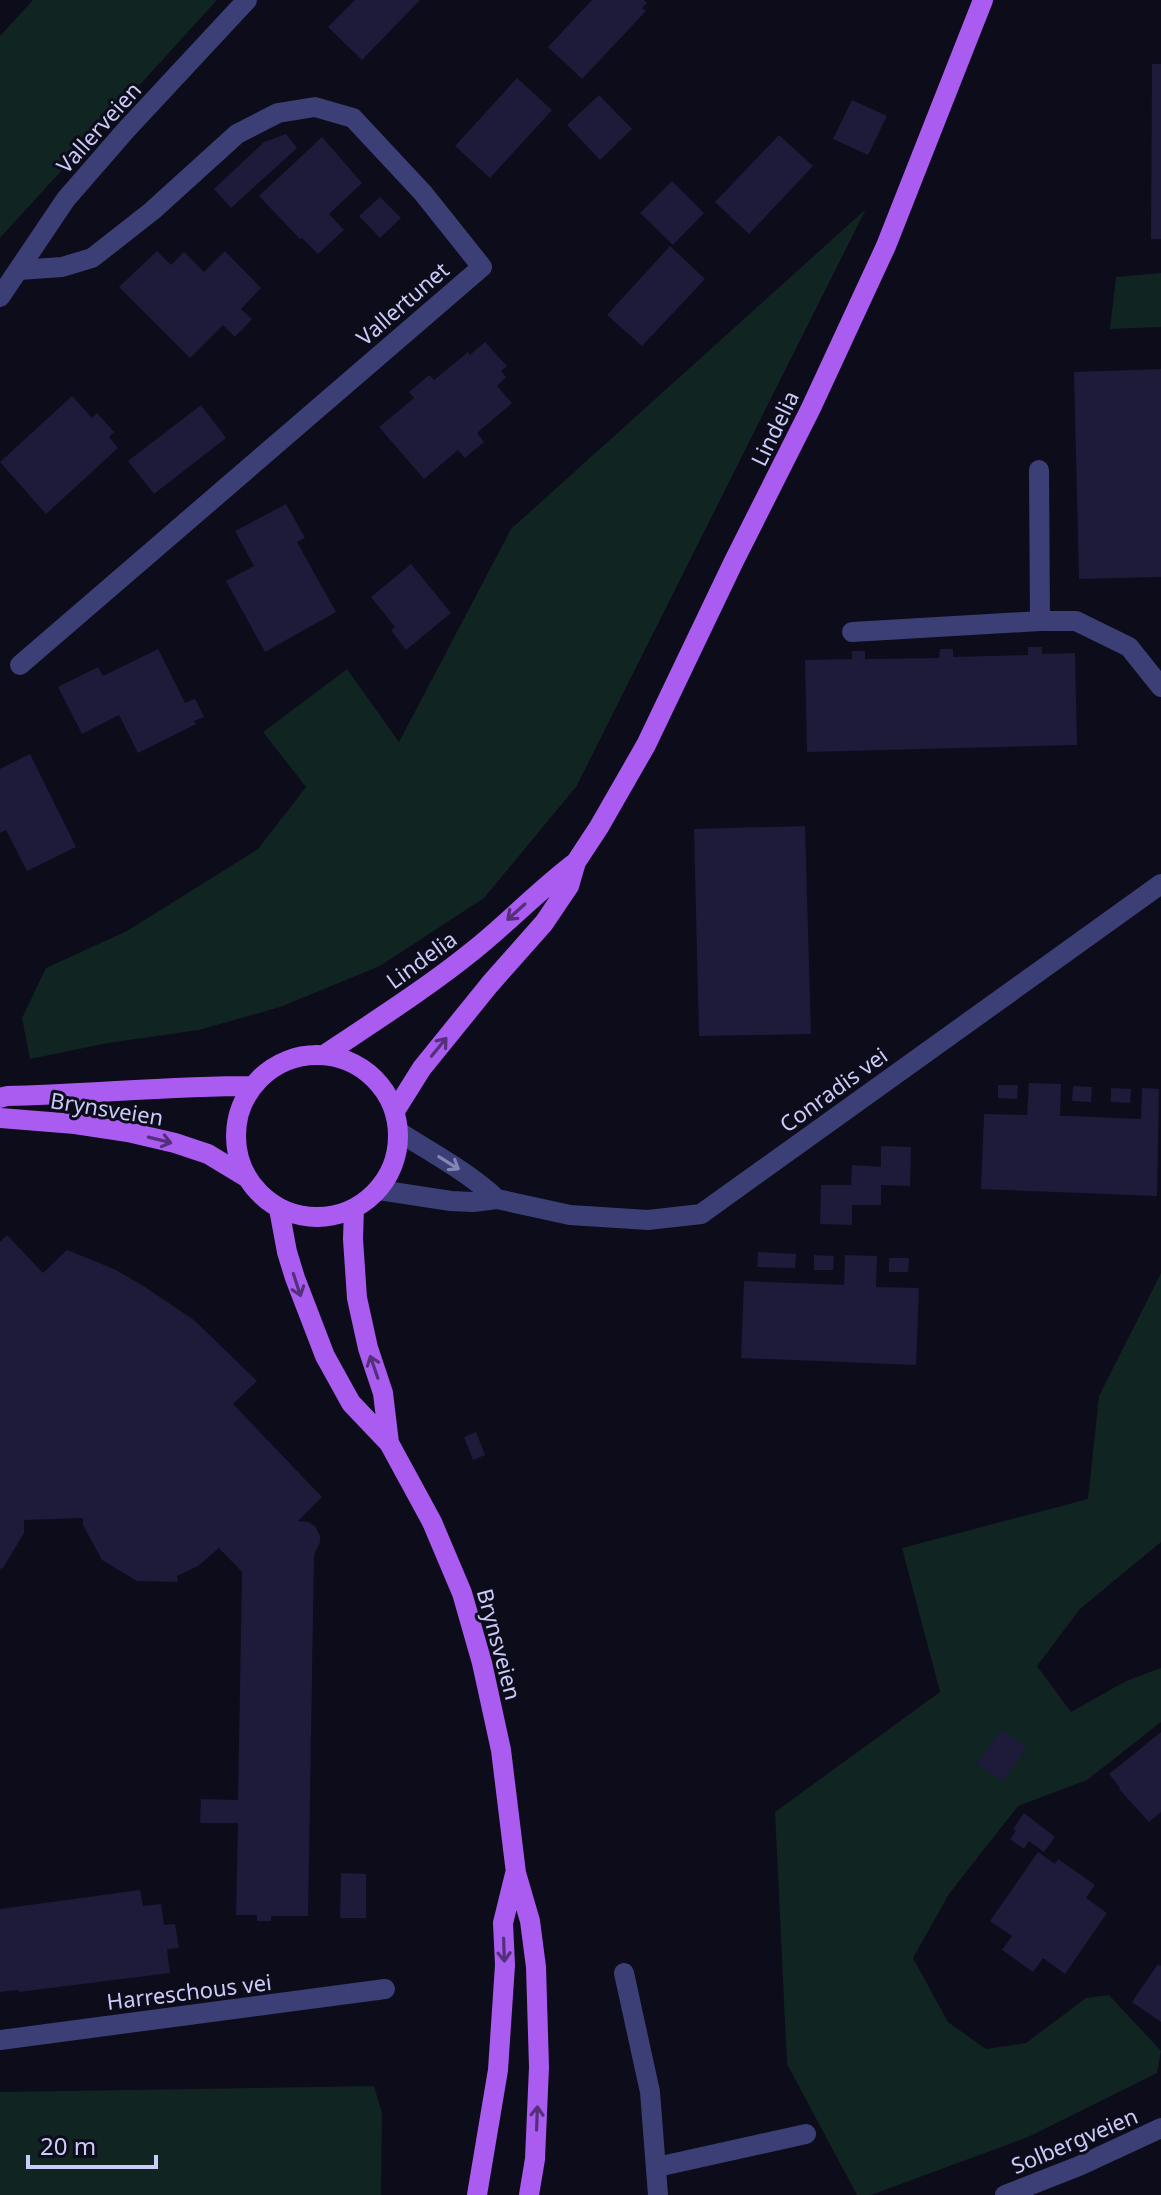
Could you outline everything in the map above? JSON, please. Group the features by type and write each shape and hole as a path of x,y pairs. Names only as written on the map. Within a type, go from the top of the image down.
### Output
{"main road":[{"name":"Lindelia","path":"397,1121 422,1068 544,923 569,886 576,862 646,745 811,408 886,246 983,0"},
{"name":"Lindelia","path":"324,1055 476,949 576,862"},
{"path":"324,1055 347,1060 368,1072 384,1089 397,1121 395,1163 379,1190 354,1209 329,1217 304,1217 279,1209 260,1195 246,1177 237,1155 235,1131 240,1107 252,1086 272,1067 297,1057 324,1055"},
{"name":"Brynsveien","path":"0,1098 192,1086 252,1086"},
{"name":"Brynsveien","path":"0,1118 75,1124 140,1135 208,1154 246,1177"},
{"name":"Brynsveien","path":"279,1209 295,1278 325,1356 351,1403 389,1443 451,1564 470,1618 490,1695 501,1750 516,1873 530,1921 536,1967 539,2067 535,2159 529,2195"},
{"name":"Brynsveien","path":"354,1209 357,1298 368,1348 383,1393 389,1443"},
{"name":"Brynsveien","path":"477,2195 498,2070 505,1965 503,1923 516,1873"}],"street":[{"name":"Vallerveien","path":"0,297 66,199 247,0"},
{"name":"Vallertunet","path":"19,270 62,267 92,258 152,211 237,134 278,113 315,107 353,118 423,193 482,267 20,665"},
{"path":"1039,470 1040,621"},
{"path":"852,632 1076,621 1129,647 1161,687"},
{"name":"Conradis vei","path":"379,1190 451,1201 497,1199 570,1215 648,1220 701,1214 1161,884"},
{"name":"Conradis vei","path":"397,1121 497,1199"},
{"path":"624,1973 650,2092 658,2195"},
{"name":"Harreschous vei","path":"0,2040 385,1989"},
{"name":"Solbergveien","path":"1005,2195 1079,2166 1161,2128"},
{"path":"657,2167 806,2134"}],"green space":[{"path":"33,0 217,0 0,238 0,36"},
{"path":"866,209 576,787 484,898 380,966 280,1007 199,1030 108,1043 30,1059 22,1018 46,968 127,931 258,849 306,787 263,732 347,669 399,742 511,529"},
{"path":"1161,273 1161,327 1110,329 1116,277"},
{"path":"1161,1273 1161,1542 1080,1609 1037,1666 1071,1712 1126,1681 1161,1668 1161,1722 1087,1780 1018,1806 949,1894 913,1958 948,2022 986,2049 1026,2043 1086,1998 1109,1995 1161,2051 1157,2073 1028,2137 871,2195 857,2195 787,2064 775,1812 940,1692 902,1548 1088,1499 1099,1396"},
{"path":"374,2086 382,2113 381,2195 0,2195 0,2092"}],"building":[{"path":"355,0 420,0 362,60 328,27"},
{"path":"592,0 644,0 647,3 642,8 646,11 582,79 548,47"},
{"path":"1152,64 1161,64 1161,239 1151,239"},
{"path":"517,78 552,110 490,178 455,146"},
{"path":"599,95 632,129 600,160 567,125"},
{"path":"852,100 887,116 868,155 833,139"},
{"path":"286,134 297,148 231,208 214,189 264,142"},
{"path":"779,135 813,166 749,234 715,202"},
{"path":"322,137 362,183 329,214 344,230 318,254 259,196"},
{"path":"672,181 704,213 673,245 640,213"},
{"path":"380,197 401,218 380,238 359,216"},
{"path":"670,246 705,279 642,346 607,315"},
{"path":"157,251 171,265 184,252 204,272 225,251 261,288 241,309 252,319 235,337 223,325 190,358 119,287"},
{"path":"485,342 507,366 501,371 506,377 497,386 512,403 477,433 484,442 465,458 458,450 424,479 379,427 414,398 409,392 429,375 434,380"},
{"path":"1161,369 1161,577 1079,579 1074,372"},
{"path":"72,396 92,418 97,413 114,432 109,437 118,448 46,514 0,462"},
{"path":"201,405 226,438 154,494 128,461"},
{"path":"286,504 305,538 297,542 336,612 265,652 226,581 254,566 235,531"},
{"path":"411,564 451,613 406,650 391,630 395,627 371,597"},
{"path":"1028,647 1042,647 1042,654 1075,653 1077,745 807,752 805,660 852,659 852,651 865,651 865,659 939,658 940,649 953,649 953,657 1028,655"},
{"path":"158,649 185,703 195,699 204,717 138,753 119,715 82,734 58,687 98,667 103,676"},
{"path":"30,754 76,847 27,871 6,830 0,833 0,769"},
{"path":"805,826 811,1034 699,1036 694,829"},
{"path":"1029,1083 1061,1084 1060,1116 1141,1119 1142,1088 1159,1089 1157,1196 981,1189 984,1114 1027,1115"},
{"path":"998,1085 1018,1085 1017,1099 998,1098"},
{"path":"1073,1086 1092,1087 1091,1102 1072,1101"},
{"path":"1111,1088 1131,1089 1130,1103 1111,1102"},
{"path":"881,1146 911,1147 910,1186 881,1185 881,1205 852,1205 852,1225 820,1224 821,1185 851,1185 852,1165 881,1167"},
{"path":"7,1235 43,1273 67,1250 114,1269 194,1320 257,1381 233,1404 322,1497 298,1521 315,1526 320,1536 314,1555 308,1916 271,1916 271,1921 257,1921 257,1915 236,1915 238,1823 200,1823 201,1799 238,1800 243,1573 219,1548 198,1566 177,1576 178,1582 137,1581 102,1560 83,1525 83,1518 24,1520 24,1533 0,1569 0,1242"},
{"path":"758,1252 796,1254 795,1268 757,1267"},
{"path":"814,1255 834,1256 833,1270 814,1270"},
{"path":"845,1255 877,1256 876,1287 919,1288 916,1365 741,1358 744,1281 844,1285"},
{"path":"889,1258 909,1258 908,1272 889,1272"},
{"path":"476,1432 485,1455 473,1460 464,1437"},
{"path":"1001,1730 1027,1747 1003,1781 977,1764"},
{"path":"1161,1732 1161,1812 1149,1822 1109,1774"},
{"path":"1024,1813 1055,1837 1044,1852 1029,1841 1024,1849 1010,1839"},
{"path":"1038,1852 1055,1864 1058,1859 1095,1885 1086,1898 1107,1913 1065,1974 1043,1958 1033,1972 1002,1950 1012,1936 990,1921"},
{"path":"341,1873 366,1874 366,1918 340,1918"},
{"path":"140,1890 143,1906 161,1904 164,1925 175,1924 179,1948 167,1949 170,1973 0,1992 0,1909"},
{"path":"1158,1964 1161,1966 1161,2022 1132,2002"}]}
